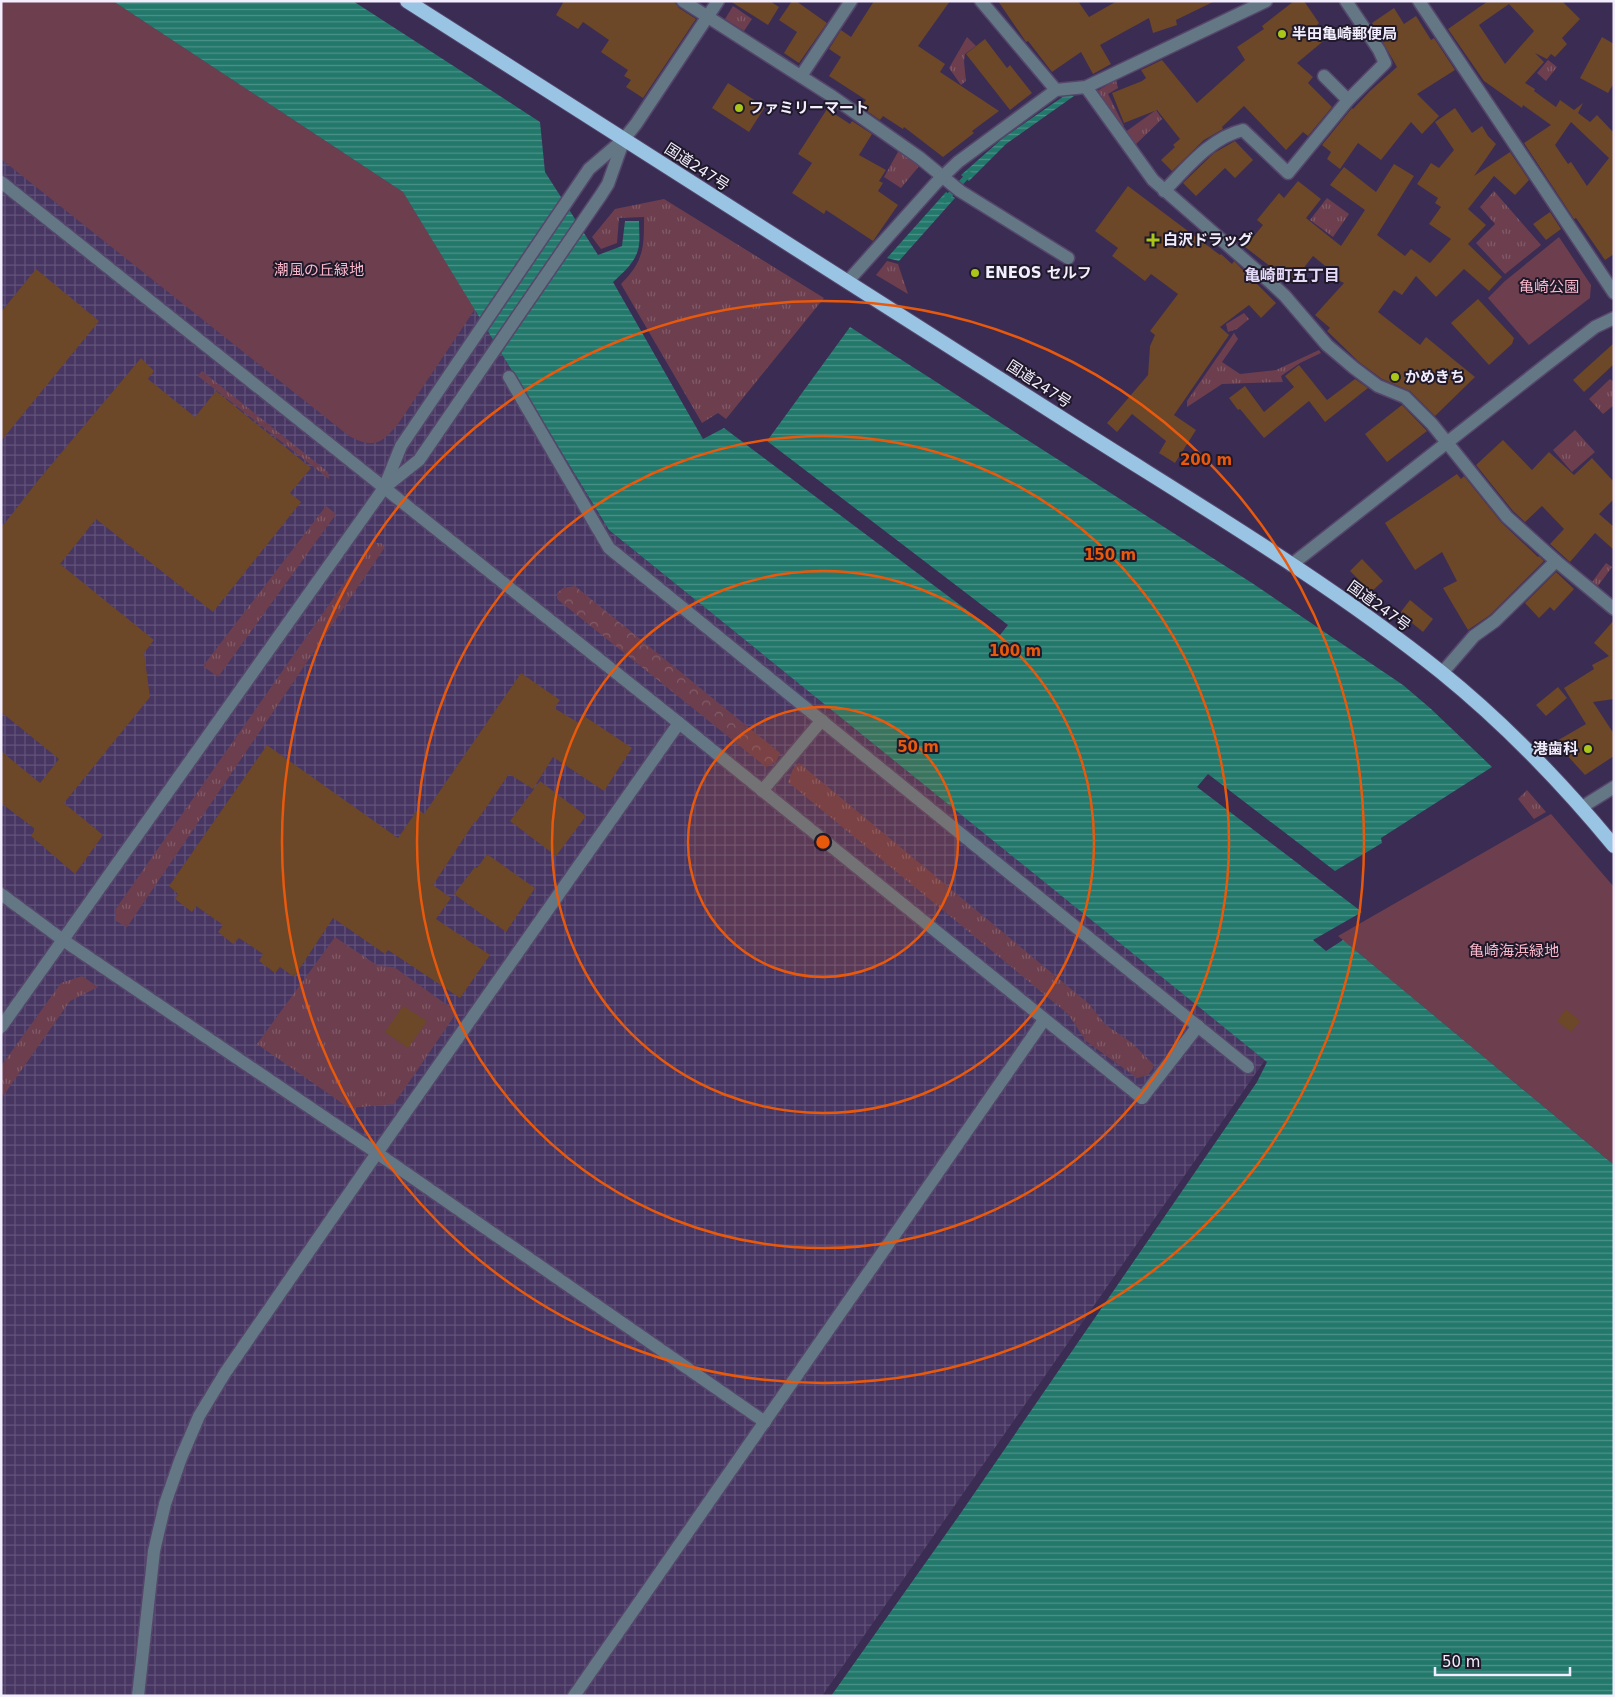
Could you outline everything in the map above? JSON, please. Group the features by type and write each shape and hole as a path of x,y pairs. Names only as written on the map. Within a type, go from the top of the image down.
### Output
{"highway":[{"name":"国道247号","path":"407,1 580,113 848,281 1291,565 1368,617 1442,674 1527,751 1582,807 1614,846"}],"street":[{"path":"683,1 801,76 920,158 959,190 1068,258"},
{"path":"1,1027 384,488 401,446 581,180 589,169 624,139 636,124 718,1"},
{"path":"801,76 851,1"},
{"path":"981,1 1056,90"},
{"path":"848,281 945,178 980,144 1056,90 1086,87 1266,1"},
{"path":"1164,192 1201,153 1230,133 1243,130 1288,173 1348,100 1385,63 1379,50 1346,1"},
{"path":"1419,1 1614,293"},
{"path":"1324,76 1348,100"},
{"path":"1086,87 1137,159 1164,192 1271,283 1285,296 1327,345 1354,368 1378,386 1406,397 1432,424 1507,517 1614,609"},
{"path":"384,488 419,460 601,195 608,184 624,139"},
{"path":"1,182 679,723 1142,1098 1198,1026"},
{"path":"1291,565 1595,328 1614,318"},
{"path":"510,377 608,548 1248,1067"},
{"path":"1442,674 1474,636 1495,621 1556,561"},
{"path":"762,791 822,720"},
{"path":"138,1696 154,1551 165,1504 181,1458 199,1416 225,1373 377,1152 679,723"},
{"path":"1582,807 1614,787"},
{"path":"1,894 63,940 377,1152 764,1422"},
{"path":"574,1696 1044,1020"}],"shaded area":[{"path":"1,1 113,1 403,192 609,530 1265,1060 822,1696 1,1696"},
{"path":"113,1 353,1 540,122 545,172 598,255 622,246 625,221 639,221 639,242 636,256 613,282 703,439 724,428 1000,635 1008,625 767,441 850,327 1252,583 1403,685 1492,767 1381,838 1382,843 1335,871 1208,774 1197,787 1362,912 1313,940 1326,951 1343,940 1614,1165 1614,1696 831,1696 958,1517 1257,1082 1267,1062 609,530 403,192"},
{"path":"1064,96 1074,96 1006,144 969,181 961,175 1003,138"},
{"path":"946,192 955,198 899,261 887,258"}],"green space":[{"name":"潮風の丘緑地","path":"1,1 113,1 403,192 475,309 398,424 387,436 382,440 371,443 349,436 1,159"},
{"path":"733,6 752,19 744,31 725,19"},
{"path":"967,37 976,46 965,54 966,81 961,85 949,68"},
{"path":"1548,60 1557,67 1546,81 1537,73"},
{"path":"1116,80 1118,88 1108,94 1124,126 1120,128 1097,91"},
{"path":"1156,110 1162,119 1134,146 1124,133"},
{"path":"899,150 920,165 901,188 884,177"},
{"path":"1494,191 1541,245 1505,274 1476,243 1495,224 1480,207"},
{"path":"1327,198 1349,214 1333,237 1310,220"},
{"path":"664,199 824,298 726,419 718,413 702,423 621,284 629,276 641,254 644,237 644,217 619,218 617,243 601,249 592,237 615,209"},
{"name":"亀崎公園","path":"1559,237 1591,285 1590,298 1529,345 1488,298 1505,281"},
{"path":"887,261 898,264 908,294 876,275"},
{"path":"1244,313 1249,319 1237,329 1228,332 1226,324"},
{"path":"1234,333 1238,339 1222,362 1240,374 1276,370 1319,350 1321,353 1300,363 1281,376 1283,382 1222,384 1187,407 1187,401"},
{"path":"202,371 328,472 329,479 198,376"},
{"path":"1610,379 1614,382 1614,405 1603,414 1589,399"},
{"path":"1575,430 1595,452 1572,472 1553,450"},
{"path":"326,506 336,514 218,677 203,666"},
{"path":"372,543 381,543 385,547 127,927 116,921 115,910"},
{"path":"1606,563 1612,567 1598,586 1592,582"},
{"path":"575,586 780,753 776,762 766,767 557,599 557,593 563,588"},
{"path":"799,763 1088,1003 1106,1025 1132,1043 1153,1064 1153,1068 1148,1075 1137,1078 1086,1041 1068,1014 788,782 793,769"},
{"path":"1527,790 1546,812 1534,819 1518,799"},
{"name":"亀崎海浜緑地","path":"1551,814 1614,887 1614,1165 1338,936"},
{"path":"335,937 378,966 394,967 457,1012 394,1104 349,1108 257,1044"},
{"path":"82,976 98,987 70,1001 1,1099 1,1066 61,983"}],"building":[{"path":"564,1 674,1 679,8 696,19 643,98 626,87 631,80 624,76 628,70 601,52 609,40 583,22 578,29 556,15"},
{"path":"730,1 770,1 779,7 768,25"},
{"path":"792,1 796,1 827,23 799,63 784,53 797,32 779,20"},
{"path":"874,1 950,1 918,46 945,64 940,72 999,111 972,131 974,133 943,157 904,127 903,129 883,116 880,120 861,107 866,100 829,76 841,57 829,49 841,30 851,37"},
{"path":"998,1 1078,1 1089,17 1117,1 1215,1 1176,20 1177,25 1153,33 1149,18 1100,45 1111,64 1093,74 1081,52 1052,72 1028,41 1026,42"},
{"path":"1294,1 1304,1 1319,23 1317,25 1327,38 1297,63 1313,77 1308,83 1332,107 1308,136 1303,132 1286,150 1244,106 1222,127 1223,129 1204,140 1172,171 1161,160 1175,147 1173,145 1180,139 1157,110 1124,123 1112,93 1146,78 1141,70 1162,60 1197,103 1245,60 1237,47 1264,29 1262,26"},
{"path":"1488,1 1562,1 1580,19 1562,38 1567,44 1555,57 1551,54 1547,59 1535,53 1544,62 1525,83 1556,107 1560,100 1574,110 1583,103 1578,113 1590,122 1597,115 1614,133 1614,254 1605,260 1576,218 1574,219 1524,143 1551,125 1523,105 1522,108 1484,81 1448,29","holes":["1509,4 1534,31 1505,64 1479,25","1571,122 1609,158 1587,186 1571,162 1568,164 1555,145"]},
{"path":"1394,8 1404,24 1416,16 1431,40 1434,38 1455,70 1417,94 1439,116 1422,134 1411,122 1381,160 1358,143 1340,169 1327,159 1331,152 1322,145 1352,108 1397,67 1372,23"},
{"path":"1602,37 1614,44 1614,83 1608,93 1580,78"},
{"path":"985,39 1007,68 1010,65 1032,93 1010,110 966,54"},
{"name":"ファミリーマート","path":"728,83 765,107 749,132 712,108"},
{"path":"1455,108 1472,133 1482,126 1496,144 1474,176 1510,152 1529,180 1515,195 1494,176 1468,209 1486,225 1468,244 1502,277 1489,291 1464,269 1436,297 1416,276 1402,295 1394,290 1378,312 1420,345 1426,337 1475,377 1435,416 1410,391 1382,379 1359,362 1327,331 1330,328 1315,315 1344,283 1334,278 1335,274 1313,256 1292,283 1245,247 1263,225 1257,220 1279,193 1284,198 1298,181 1321,199 1306,218 1341,246 1365,210 1330,185 1344,167 1376,192 1394,164 1414,176 1377,235 1405,256 1411,249 1430,263 1451,239 1429,224 1441,207 1435,203 1438,198 1417,184 1431,163 1439,168 1454,150 1435,122"},
{"path":"827,109 850,124 852,121 872,134 859,155 886,170 879,181 883,183 878,191 898,205 873,241 826,210 824,214 792,193 812,163 798,154"},
{"path":"1235,141 1253,160 1235,178 1225,168 1196,196 1183,183 1214,153"},
{"path":"1128,186 1232,264 1234,261 1276,303 1261,318 1249,305 1220,327 1229,335 1174,415 1196,430 1175,463 1159,453 1166,441 1132,414 1117,432 1107,423 1148,375 1150,346 1155,335 1150,331 1178,294 1151,274 1145,281 1112,256 1118,248 1095,231"},
{"path":"1550,212 1561,229 1546,240 1533,224"},
{"path":"36,269 99,321 1,441 1,312"},
{"path":"1478,299 1514,338 1512,344 1489,365 1451,323"},
{"path":"1614,343 1614,364 1584,392 1573,380"},
{"path":"141,358 154,371 148,379 195,417 216,391 311,468 290,493 301,502 213,612 96,519 60,564 154,640 144,653 150,697 64,803 103,835 75,874 31,836 35,829 1,803 1,751 40,783 59,759 1,712 1,528 40,478"},
{"path":"1299,365 1327,400 1355,379 1368,388 1325,422 1309,401 1264,438 1229,398 1245,386 1264,412 1294,387 1285,376"},
{"path":"1402,405 1427,431 1387,462 1365,434"},
{"path":"1503,440 1532,470 1549,452 1574,475 1592,458 1614,482 1614,499 1599,514 1614,527 1614,550 1595,533 1570,562 1550,544 1564,529 1542,506 1525,522 1513,511 1476,465"},
{"path":"1457,474 1461,479 1464,476 1501,522 1544,561 1490,615 1468,630 1443,588 1457,581 1442,552 1415,570 1385,523"},
{"path":"1362,559 1383,581 1371,592 1350,571"},
{"path":"1556,572 1574,589 1554,611 1550,607 1539,618 1525,603"},
{"path":"1410,600 1433,619 1423,632 1400,613"},
{"path":"1614,620 1614,699 1593,702 1614,734 1614,756 1585,775 1555,742 1586,724 1564,688 1594,669 1592,665 1609,656 1594,643"},
{"path":"521,673 560,700 554,708 579,723 584,716 632,748 604,791 553,757 533,789 509,774 475,821 433,885 451,898 436,919 490,955 460,998 388,950 385,954 333,918 294,977 280,967 275,973 259,961 263,954 239,938 233,944 218,932 223,925 196,906 192,912 175,899 178,894 169,886 267,745 398,838 418,809 424,814"},
{"path":"1558,687 1567,698 1546,716 1536,705"},
{"path":"540,781 586,816 556,856 510,821"},
{"path":"487,854 535,888 506,932 454,894"},
{"path":"403,1006 427,1021 408,1048 385,1032"},
{"path":"1566,1009 1580,1021 1571,1032 1557,1021"}],"waterway":[{"path":"945,200 969,174"}],"place":[{"name":"半田亀崎郵便局","path":"1282,34"},
{"name":"ファミリーマート","path":"739,108"},
{"name":"白沢ドラッグ","path":"1153,240"},
{"name":"ENEOS セルフ","path":"975,273"},
{"name":"かめきち","path":"1395,377"},
{"name":"港歯科","path":"1588,749"}],"district":[{"name":"亀崎町五丁目","path":"1292,275"}]}
